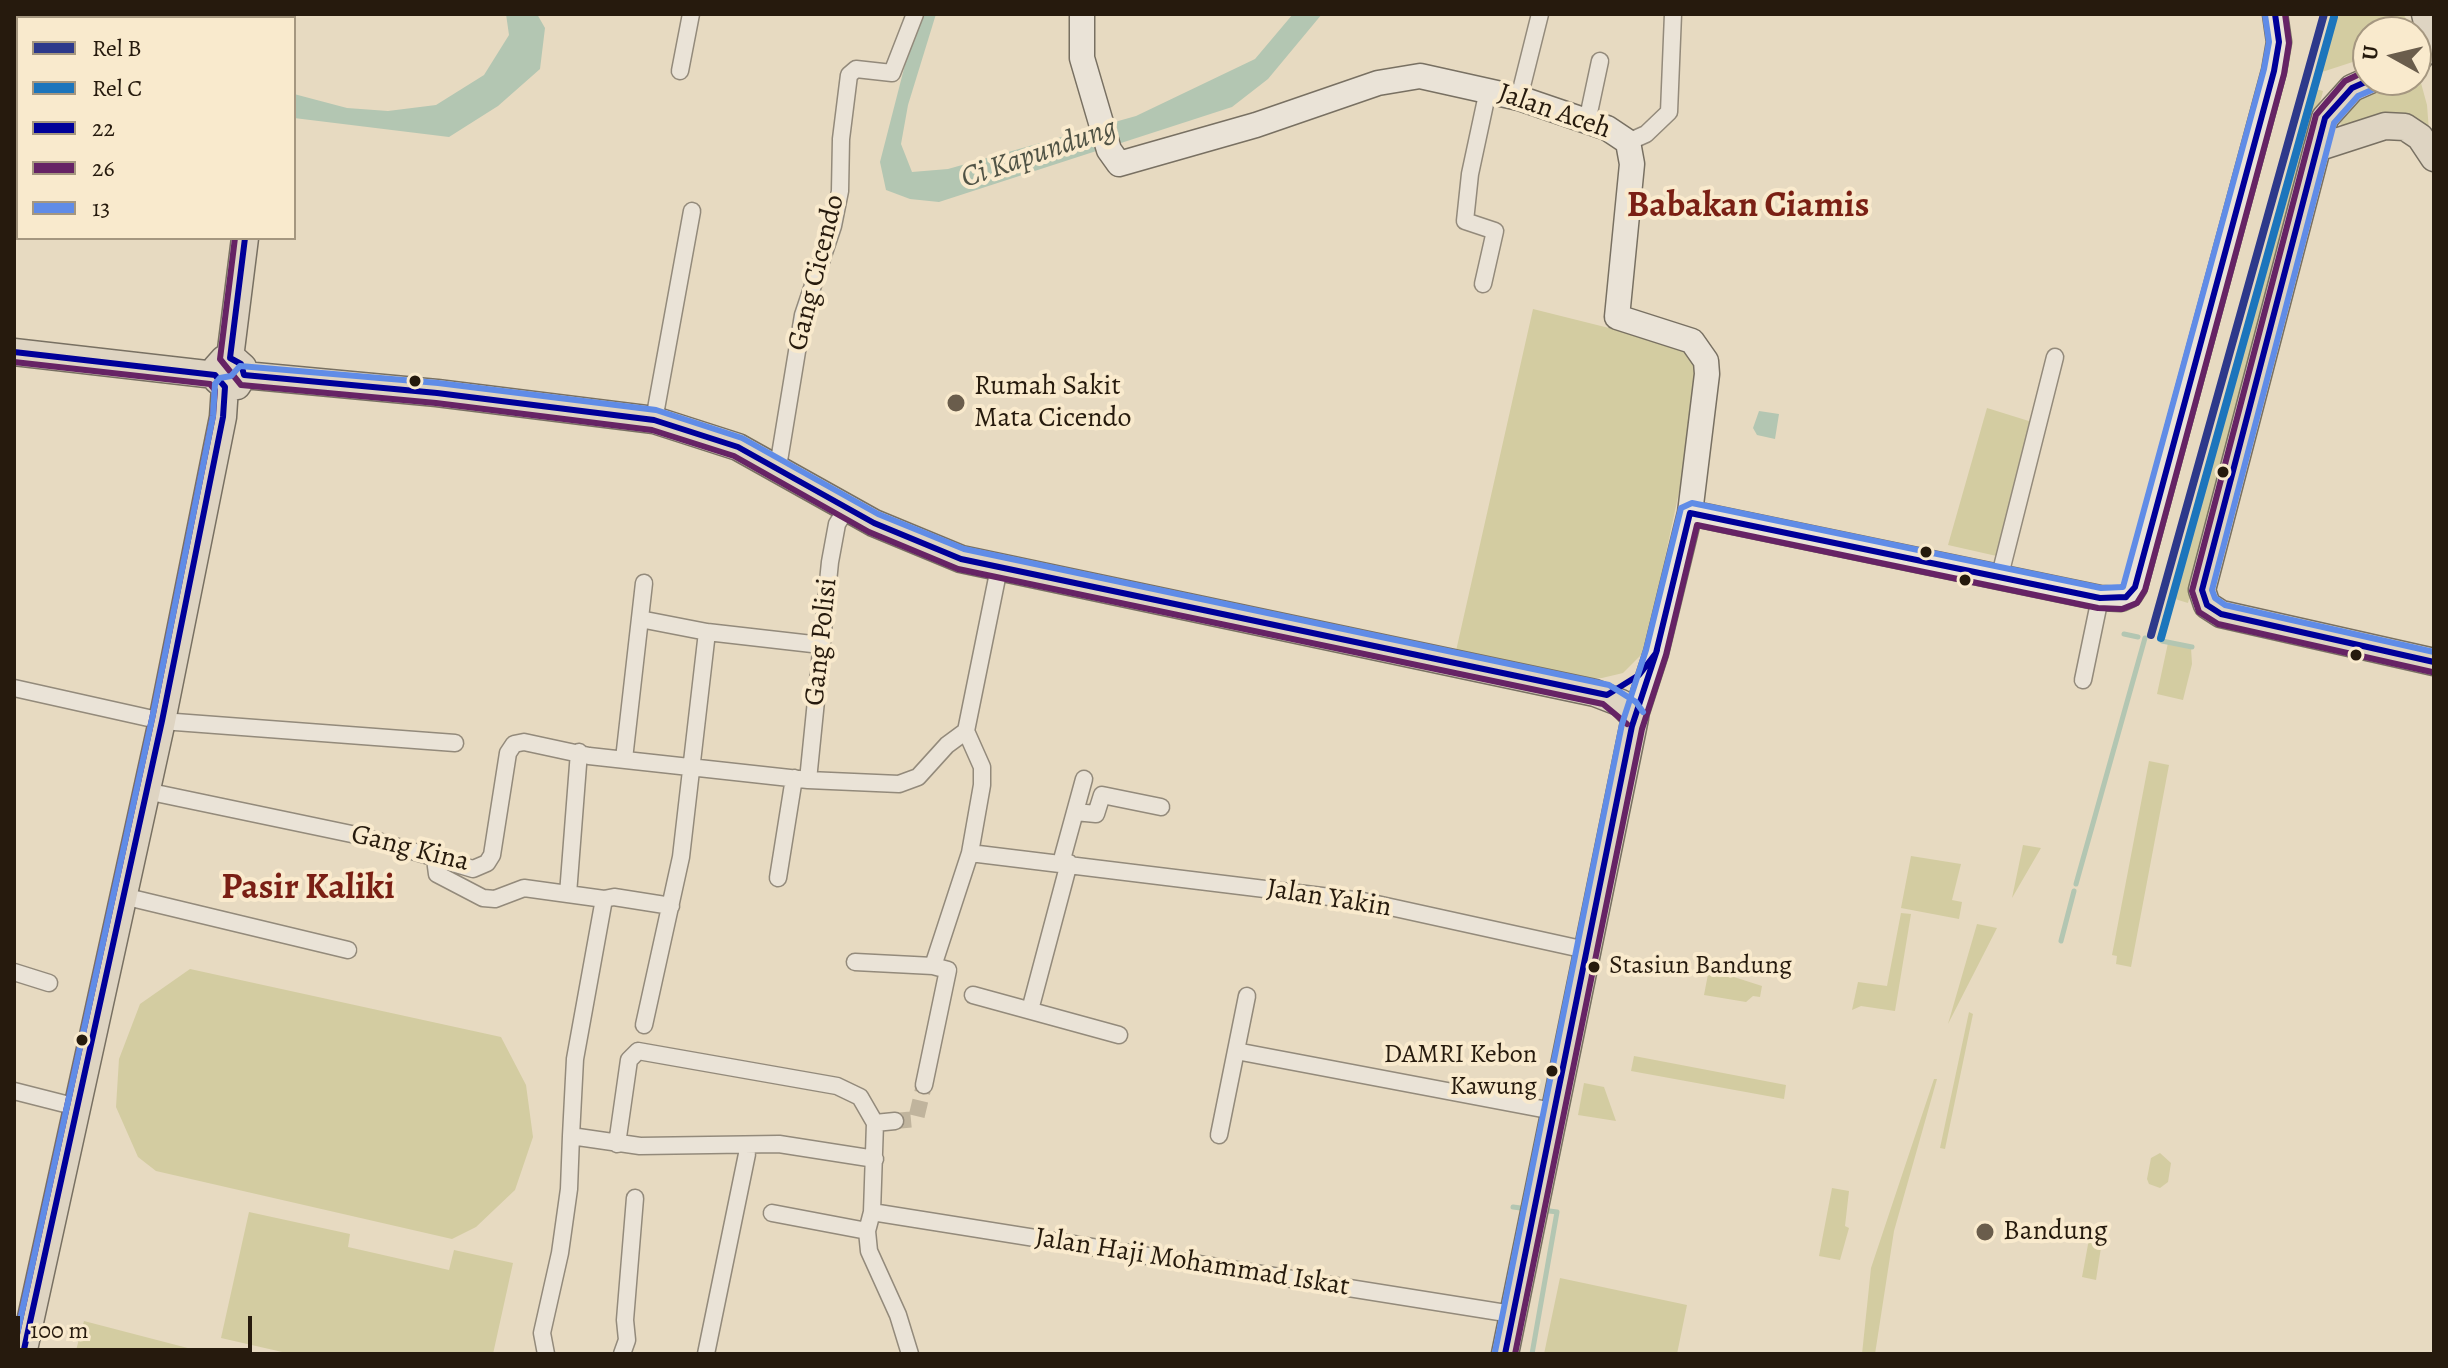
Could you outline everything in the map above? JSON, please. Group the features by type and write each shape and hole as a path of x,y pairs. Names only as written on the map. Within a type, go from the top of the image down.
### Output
{"main road":[{"name":"Jalan Aceh","path":"1082,14 1082,58 1115,162 1126,162 1397,78 1420,76 1519,98 1620,133 1628,142 1632,164 1617,317 1692,341 1706,361 1690,513 1656,653 1635,718"},
{"path":"1690,513 2002,569 2100,598 2126,597 2135,587 2274,71 2279,42 2275,14"},
{"path":"2352,88 2338,99 2325,118 2203,577 2204,601 2213,612 2434,662"},
{"path":"2317,148 2366,130 2385,126 2405,127 2420,137 2434,158"},
{"path":"23,1354 162,721 223,417 245,240"},
{"path":"14,352 397,389 654,420 700,433 778,467 847,508 920,543 999,568 1607,695 1621,703 1635,718 1505,1354"},
{"path":"1607,695 1639,675 1656,653"}],"street":[{"path":"680,71 691,14"},
{"name":"Gang Cicendo","path":"778,467 803,315 833,226 840,191 848,78 856,69 892,73 915,14"},
{"path":"1519,98 1540,14"},
{"path":"1628,142 1646,134 1669,112 1673,14"},
{"path":"1587,122 1600,61"},
{"path":"1483,284 1495,231 1465,221 1470,174 1488,90"},
{"path":"654,420 692,211"},
{"path":"2002,569 2055,357"},
{"name":"Gang Polisi","path":"778,878 801,779 832,549 837,524 847,508"},
{"path":"568,894 579,752 801,779 899,784 918,777 966,731 999,568"},
{"path":"624,759 644,583"},
{"path":"2083,680 2100,598"},
{"path":"640,619 707,632 821,645"},
{"path":"644,1025 671,906 692,766 707,632"},
{"path":"14,688 162,721 455,743"},
{"path":"933,966 970,853 982,767 966,731"},
{"name":"Gang Kina","path":"146,791 361,836 473,869 487,863 492,855 508,753 514,744 524,742 579,752"},
{"path":"1030,1010 1084,779"},
{"path":"1075,812 1096,814 1102,795 1161,807"},
{"name":"Jalan Yakin","path":"970,853 1363,901 1586,950"},
{"path":"435,859 437,874 483,898 495,899 524,888 671,906"},
{"path":"123,896 348,950"},
{"path":"546,1354 542,1333 560,1253 569,1189 575,1059 604,899"},
{"path":"855,962 933,966 948,970 924,1085"},
{"path":"14,972 49,983"},
{"path":"973,995 1119,1035"},
{"path":"1219,1135 1247,996"},
{"path":"617,1144 629,1060 638,1051 837,1086 860,1097 875,1123 872,1212 867,1231 872,1262 898,1315 910,1354"},
{"path":"1236,1051 1553,1111"},
{"path":"14,1091 77,1107"},
{"path":"875,1123 895,1121"},
{"path":"571,1136 617,1144 779,1144 875,1159"},
{"path":"706,1354 747,1154"},
{"path":"622,1354 627,1340 625,1320 635,1198"},
{"name":"Jalan Haji Mohammad Iskat","path":"872,1212 1512,1314"},
{"path":"772,1213 867,1231"}],"shaded area":[{"path":"2336,14 2403,14 2404,16 2352,16 2352,62 2319,73"},
{"path":"2313,88 2323,91 2188,603 2175,599"},
{"path":"2355,96 2425,96 2429,131 2348,131 2340,124"},
{"path":"1533,309 1685,347 1703,380 1645,651 1623,673 1602,678 1587,678 1456,651"},
{"path":"1987,408 2032,422 2001,557 1948,545"},
{"path":"2168,643 2191,648 2192,664 2183,700 2157,694"},
{"path":"2149,761 2169,765 2131,967 2116,964 2117,956 2112,955"},
{"path":"2023,845 2041,848 2012,898"},
{"path":"1911,856 1961,864 1952,900 1962,902 1959,919 1901,908"},
{"path":"1901,913 1911,914 1895,1011 1861,1006 1852,1010 1858,982 1887,986"},
{"path":"1977,924 1997,928 1948,1024"},
{"path":"190,969 501,1037 526,1085 533,1137 515,1190 476,1227 452,1239 156,1171 138,1157 116,1107 119,1059 140,1004"},
{"path":"1709,969 1762,986 1760,997 1753,996 1746,1002 1704,995"},
{"path":"1969,1012 1973,1014 1945,1149 1940,1148"},
{"path":"1634,1056 1786,1085 1784,1099 1631,1071"},
{"path":"1934,1079 1937,1079 1894,1231 1875,1354 1862,1354 1871,1268"},
{"path":"1584,1083 1604,1087 1616,1121 1578,1115"},
{"path":"2160,1153 2171,1163 2168,1182 2160,1188 2149,1184 2147,1179 2151,1158"},
{"path":"1832,1188 1849,1191 1845,1226 1849,1228 1840,1260 1819,1256"},
{"path":"249,1212 350,1234 348,1247 449,1270 454,1250 513,1263 493,1354 291,1354 221,1338"},
{"path":"2089,1239 2102,1241 2096,1280 2082,1277"},
{"path":"1560,1278 1687,1305 1677,1354 1544,1354"},
{"path":"84,1321 203,1352 75,1354"}],"water":[{"path":"506,14 537,14 545,28 540,69 498,106 449,137 296,118 296,95 347,108 388,111 436,105 484,75 509,35"},
{"name":"Ci Kapundung","path":"918,14 936,14 908,105 901,144 912,172 948,169 1136,116 1255,59 1293,14 1322,14 1268,79 1232,107 939,202 910,199 886,190 880,162"},
{"path":"1759,411 1779,414 1775,439 1757,435 1753,428"}],"waterway":[{"path":"2124,634 2138,637"},
{"path":"2076,884 2145,638"},
{"path":"2162,641 2192,647"},
{"path":"2061,941 2074,891"},
{"path":"1513,1207 1528,1209"},
{"path":"1532,1354 1557,1212 1542,1210"}],"tunnel":[{"path":"895,1121 916,1119 924,1085"}],"rail line":[{"name":"B","path":"2151,635 2324,14"},
{"name":"C","path":"2161,638 2334,17"}],"transit line":[{"name":"22","path":"2126,597 2135,587 2274,71 2279,42 2275,14"},
{"name":"26","path":"1515,1354 1642,729 1666,655 1697,525 2098,608 2122,609 2137,603 2145,590 2284,74 2289,43 2285,14"},
{"name":"13","path":"1495,1352 1622,724 1646,650 1681,508 1692,503 2101,588 2123,587 2264,69 2269,42 2265,15"},
{"name":"26","path":"2352,78 2345,81 2316,115 2192,591 2199,612 2218,624 2432,672"},
{"name":"22","path":"2352,88 2325,118 2202,590 2207,605 2221,614 2434,662"},
{"name":"13","path":"2358,96 2334,123 2212,590 2215,598 2225,605 2434,652"},
{"name":"26","path":"235,240 220,359 241,385 436,403 652,430 734,456 869,532 958,569 1603,704 1627,724"},
{"name":"22","path":"245,240 230,358 241,364 244,375 437,393 654,420 738,447 874,523 961,559 1607,695 1639,675 1656,653 1690,513"},
{"name":"22","path":"14,352 215,375 225,387 223,417 162,721 23,1354"},
{"name":"26","path":"14,362 210,384 215,390 213,416 152,719 14,1348"},
{"name":"13","path":"14,1348 152,719 213,416 215,384 220,378 231,376 240,366 438,383 656,410 742,438 878,514 964,549 1609,685 1636,702 1643,712"},
{"name":"22","path":"1690,513 2100,598 2126,597"},
{"name":"22","path":"1505,1354 1632,726 1657,650"}],"place":[{"name":"Rumah Sakit Mata Cicendo","path":"956,403"},
{"name":"Stasiun Bandung","path":"1594,967"},
{"name":"DAMRI Kebon Kawung","path":"1552,1071"},
{"name":"Bandung","path":"1985,1232"}],"district":[{"name":"Babakan Ciamis","path":"1748,207"},
{"name":"Pasir Kaliki","path":"308,889"}]}
